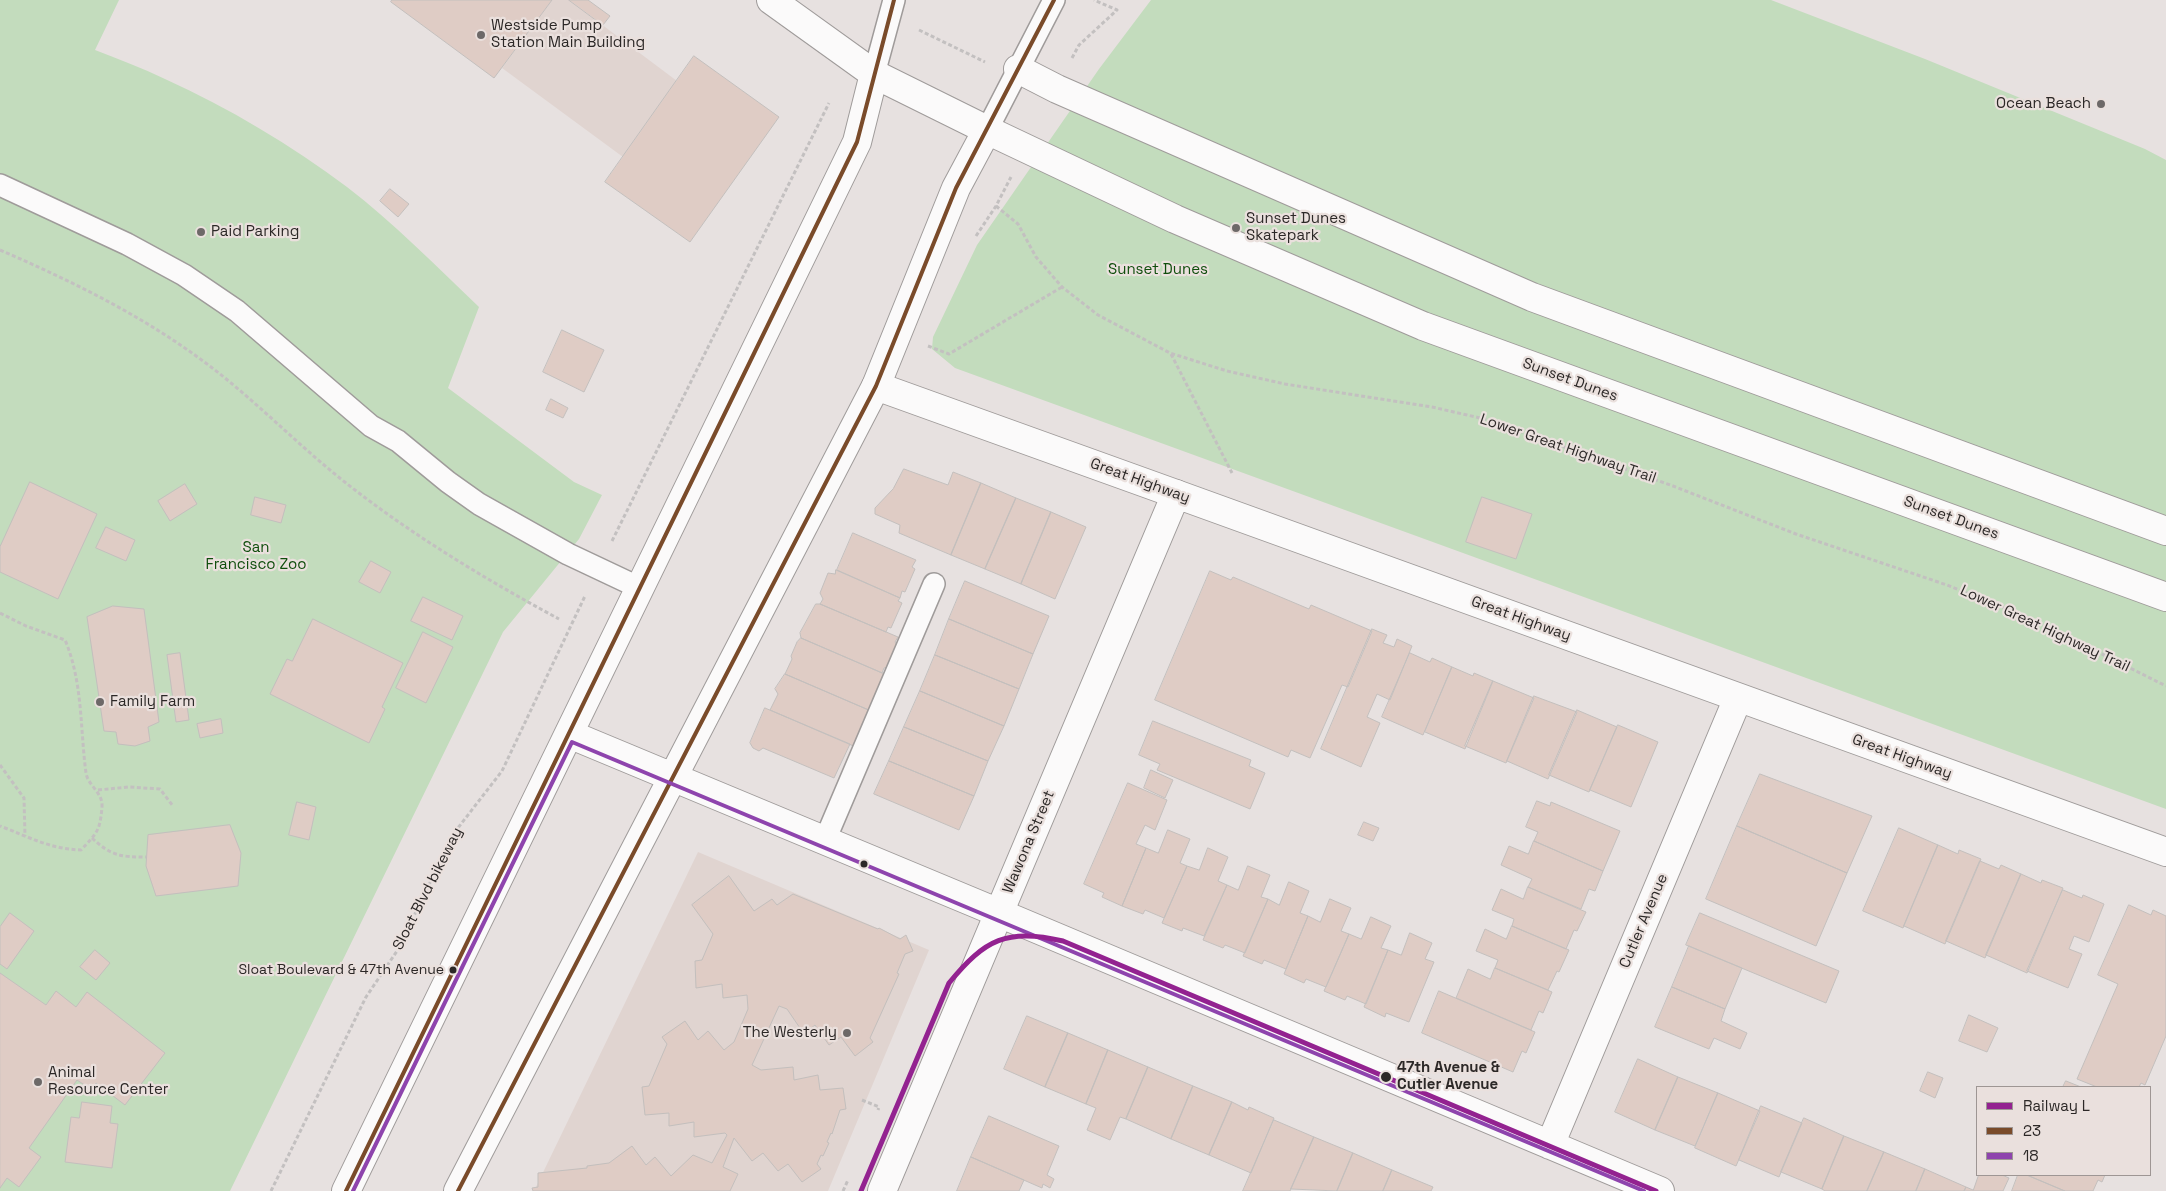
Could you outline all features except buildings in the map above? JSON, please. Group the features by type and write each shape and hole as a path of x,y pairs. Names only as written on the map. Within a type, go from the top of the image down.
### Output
{"street":[{"path":"458,1191 876,386 956,188 987,130 874,74 771,0"},
{"path":"1018,69 1057,89 1532,297 2166,531"},
{"path":"346,1191 858,142 874,74"},
{"name":"Sunset Dunes","path":"987,130 1175,219 1423,326 2166,596"},
{"name":"Great Highway","path":"876,386 2166,852"},
{"name":"Wawona Street","path":"882,1191 1176,494"},
{"name":"Cutler Avenue","path":"1550,1145 1738,698"},
{"path":"569,734 1660,1191"}],"lane":[{"path":"987,130 1054,0"},
{"path":"874,74 894,1"},
{"path":"0,185 127,244 184,275 245,317 371,426 398,441 448,482 479,504 568,554 640,588"},
{"path":"824,840 934,584"}],"path":[{"path":"1079,45 1117,10 1094,0"},
{"name":"Lower Great Highway Trail","path":"996,206 1018,224 1036,257 1062,288 1098,314 1170,353 1227,371 1275,382 1432,407 1489,420 1673,486 1796,534 1947,585 2068,636 2166,686"},
{"path":"0,250 67,280 114,304 163,333 211,367 255,403 301,446 384,511 457,561 559,619"},
{"path":"928,346 949,354 1062,288"},
{"path":"1170,353 1232,473"},
{"path":"0,613 26,626 65,640 73,660 77,684 87,778 98,790 102,804 99,832 81,850 46,846 0,826"},
{"name":"Sloat Blvd bikeway","path":"271,1191 366,997 396,951 454,833 502,771 550,670"},
{"path":"0,764 24,798 25,836"},
{"path":"98,790 160,789 173,806"},
{"path":"92,838 106,851 127,857 146,857"},
{"path":"862,1100 879,1107 875,1116"},
{"path":"843,1191 850,1174"}],"shaded area":[{"path":"552,0 569,0 677,81 623,157 502,68"},
{"path":"698,852 929,950 828,1191 534,1191"}],"green space":[{"name":"San Francisco Zoo","path":"0,0 119,0 95,50 189,90 236,115 304,156 347,187 414,245 479,307 448,388 574,482 602,495 579,539 503,632 230,1191 0,1191"},
{"path":"1151,0 1771,0 1925,59 2145,149 2166,160 2166,809 955,368 932,349 933,337 977,245 1099,69"}],"rail line":[{"name":"L","path":"861,1191 949,983 974,956 986,947 1012,937 1027,936 1063,941 1656,1191"}],"transit line":[{"name":"23","path":"346,1191 857,142 894,0"},
{"name":"23","path":"458,1191 876,386 956,188 1054,0"},
{"name":"18","path":"353,1191 572,742 1644,1191"}],"place":[{"name":"Westside Pump Station Main Building","path":"481,35"},
{"name":"Ocean Beach","path":"2101,104"},
{"name":"Sunset Dunes Skatepark","path":"1236,228"},
{"name":"Paid Parking","path":"201,232"},
{"name":"Family Farm","path":"100,702"},
{"name":"Sloat Boulevard & 47th Avenue","path":"453,970"},
{"name":"The Westerly","path":"847,1033"},
{"name":"47th Avenue & Cutler Avenue","path":"1386,1077"},
{"name":"Animal Resource Center","path":"38,1082"}]}
